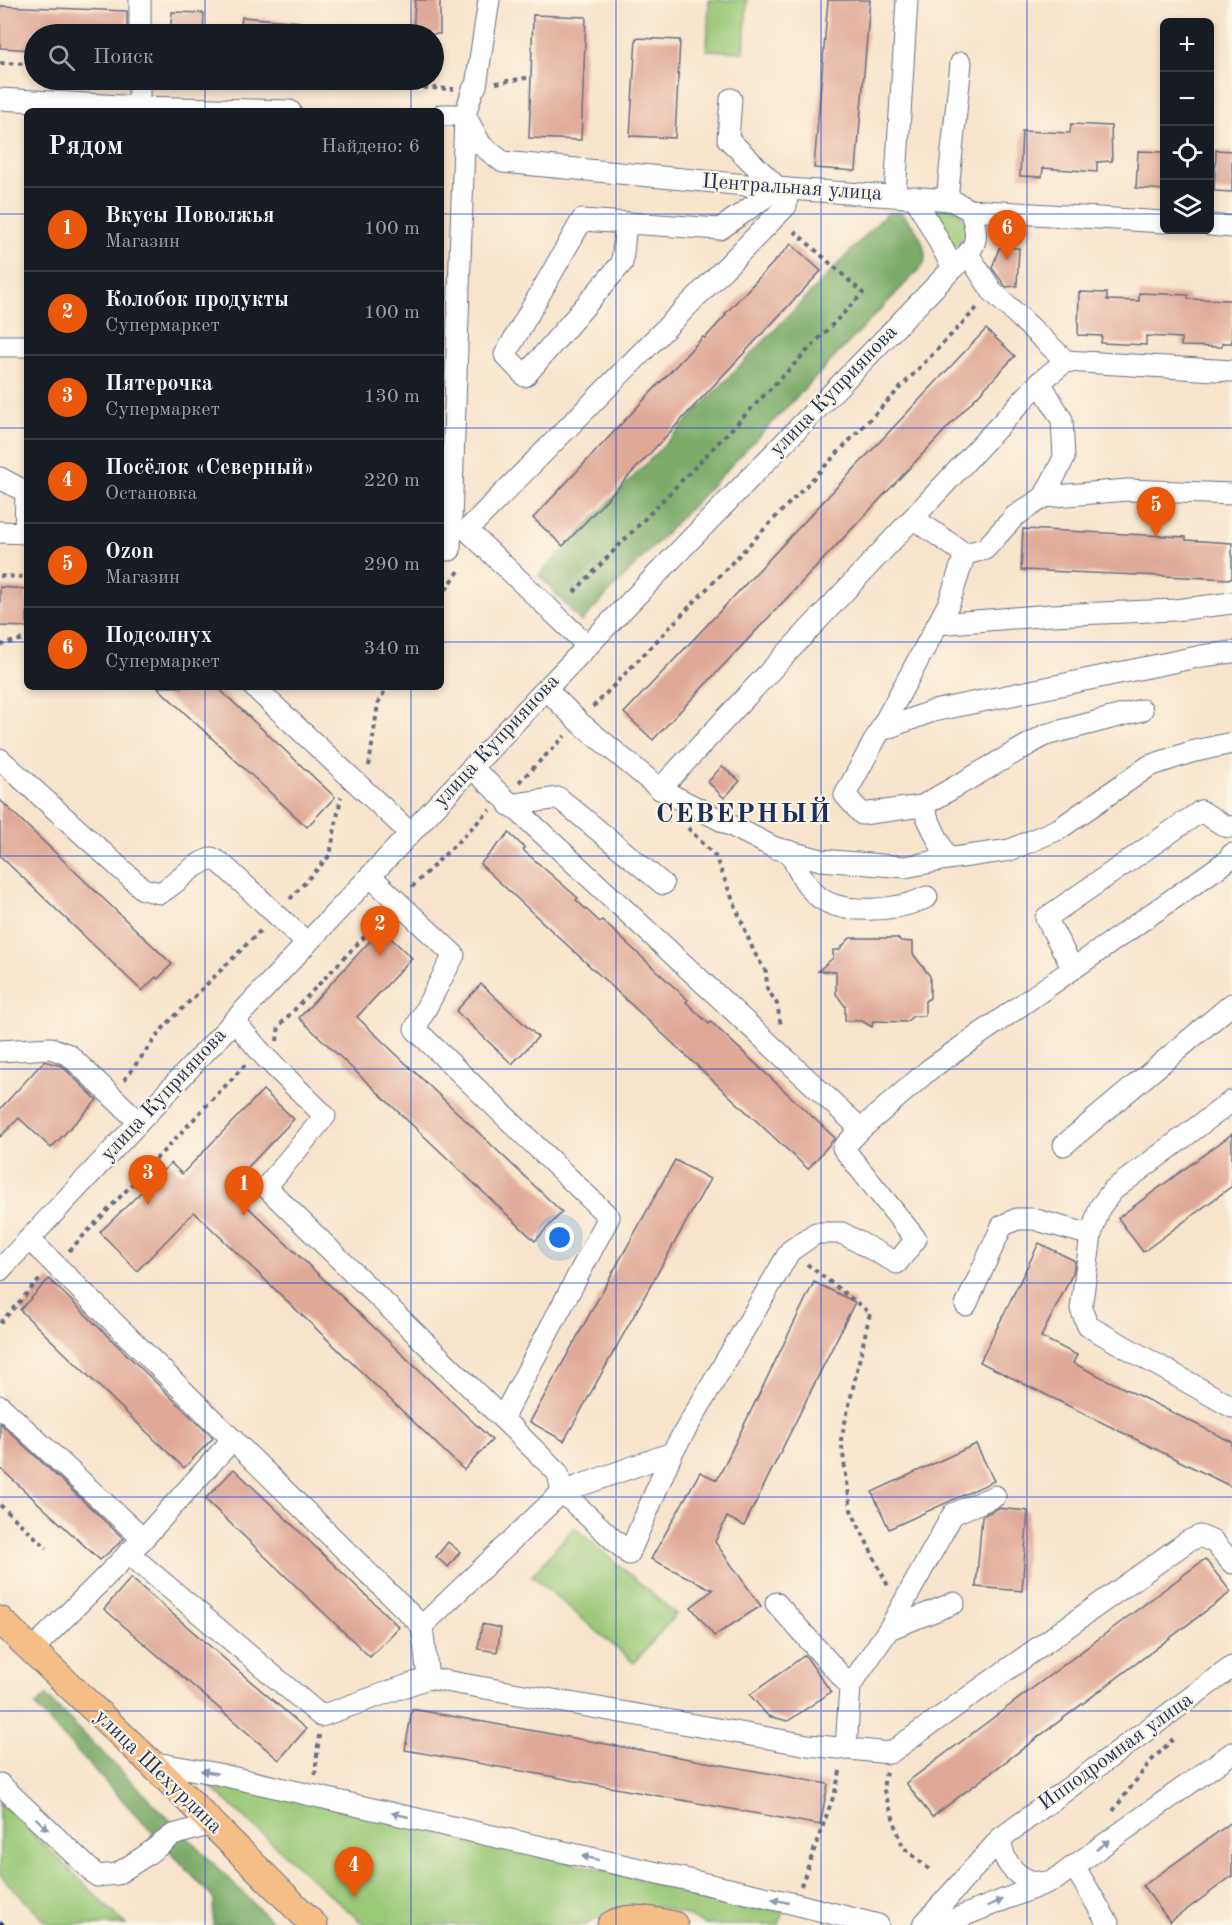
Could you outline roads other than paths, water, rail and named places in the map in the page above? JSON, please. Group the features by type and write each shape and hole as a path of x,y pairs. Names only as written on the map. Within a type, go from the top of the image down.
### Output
{"main road":[{"name":"улица Шехурдина","path":"1,1623 150,1762 314,1925"},
{"path":"611,1925 627,1920 645,1919 674,1925"}],"street":[{"path":"140,0 140,24"},
{"path":"444,553 465,115 474,87 489,0"},
{"path":"907,0 905,196 960,261 1066,361 1232,371"},
{"path":"946,200 961,63"},
{"path":"139,90 139,107"},
{"path":"0,99 177,108"},
{"path":"444,553 786,206 783,189 728,139 731,99"},
{"path":"444,115 465,115"},
{"name":"Центральная улица","path":"465,115 481,145 503,162 783,189 946,200 970,210 1160,222"},
{"path":"626,223 622,262 525,376 505,355 582,219 720,229 783,189"},
{"name":"улица Куприянова","path":"0,1270 546,689 960,261 977,240 975,223 970,210"},
{"path":"1214,225 1232,227"},
{"path":"0,346 24,346"},
{"path":"660,789 1040,382 1066,361"},
{"path":"1040,382 1062,420 1064,458 1044,497"},
{"path":"0,478 24,491"},
{"path":"913,518 965,554 985,549 1015,516 1044,497 1126,490 1232,494"},
{"path":"467,530 588,646"},
{"path":"0,532 24,533"},
{"path":"965,554 950,603 845,795 862,814 922,806 1045,735 1142,710"},
{"path":"938,624 1051,615 1175,610 1232,603"},
{"path":"882,729 933,711 1202,656 1232,652"},
{"path":"546,689 579,722 660,789 775,848 821,860 905,867 1010,850 1059,829 1149,766 1191,752 1232,743"},
{"path":"257,690 410,833"},
{"path":"0,759 143,889 160,893 172,886 196,863 212,858 222,864 307,943"},
{"path":"472,769 861,1129"},
{"path":"506,801 559,798 663,884"},
{"path":"922,806 947,859"},
{"path":"1073,969 1046,918 1201,811 1225,826 1232,827"},
{"path":"789,851 805,882 819,898 838,906 877,909 913,903 927,897"},
{"path":"234,1021 266,1058 325,1116 266,1187 503,1417 558,1473 562,1492 629,1554 672,1453 790,1251 816,1233 842,1233 897,1263 916,1239 843,1148 861,1129 930,1069 1227,861 1232,854"},
{"path":"370,876 453,955 415,1029 609,1217 503,1417"},
{"path":"1064,1145 1232,1004"},
{"path":"0,1051 51,1048 69,1055 139,1122"},
{"path":"1232,1101 1113,1190 1100,1207 1091,1235 1080,1309 1088,1326 1232,1407"},
{"path":"966,1305 1002,1226 1017,1219 1033,1219 1091,1235"},
{"path":"29,1239 422,1626 428,1678"},
{"path":"0,1406 143,1539"},
{"path":"32,1650 143,1539 232,1439"},
{"path":"422,1626 562,1492 672,1453"},
{"path":"846,1749 850,1686 900,1611 953,1514 995,1496"},
{"path":"128,1553 321,1716 428,1678 808,1745 890,1753 1188,1540 1200,1536 1214,1542 1232,1563"},
{"path":"776,1604 850,1686"},
{"path":"889,1629 954,1604"},
{"name":"Ипподромная улица","path":"923,1925 1002,1838 1232,1667"},
{"path":"940,1925 1056,1879 1232,1753"},
{"path":"150,1762 213,1773 795,1904 878,1925"},
{"path":"0,1784 97,1876 117,1874 172,1835 212,1824"},
{"path":"1002,1838 1001,1847 1004,1857 1020,1878 1035,1884 1056,1879"},
{"path":"1074,1866 1109,1925"}],"railway":[{"path":"0,1922 3,1925"}],"place":[{"name":"Подсолнух","path":"1007,260"},
{"name":"Ozon","path":"1156,537"},
{"name":"Колобок продукты","path":"380,956"},
{"name":"Пятерочка","path":"148,1205"},
{"name":"Вкусы Поволжья","path":"244,1216"},
{"name":"Посёлок «Северный»","path":"354,1897"}],"district":[{"name":"СЕВЕРНЫЙ","path":"744,814"}]}
